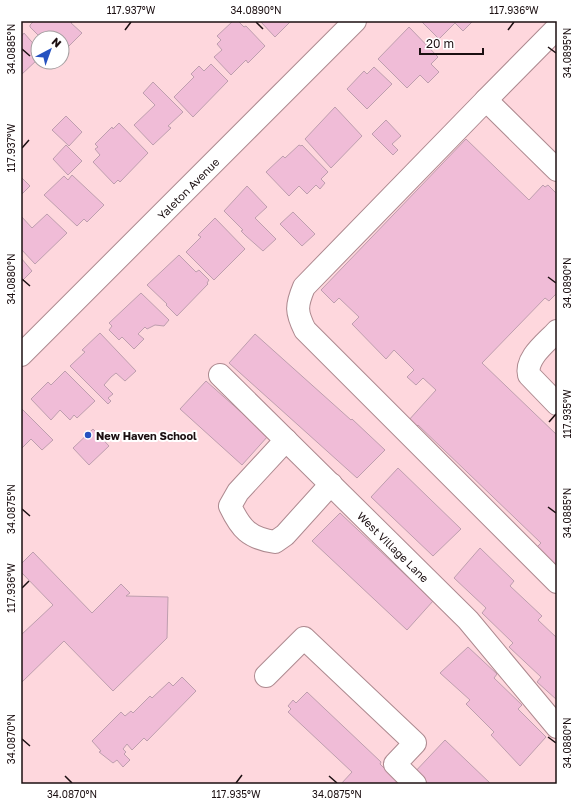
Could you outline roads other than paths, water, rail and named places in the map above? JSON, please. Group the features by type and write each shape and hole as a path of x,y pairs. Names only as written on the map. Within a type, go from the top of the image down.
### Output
{"street":[{"name":"Yaleton Avenue","path":"21,355 355,21"},
{"path":"557,28 304,287 297,302 298,316 306,330 557,582"},
{"path":"486,100 557,170"},
{"path":"557,331 534,356 528,369 529,375 557,404"},
{"name":"West Village Lane","path":"220,375 468,620 557,727"},
{"path":"286,440 238,492 230,506 238,523 258,539 275,542 285,535 331,484"},
{"path":"266,676 304,638 415,743 395,764 414,784"}],"place":[{"name":"New Haven School","path":"88,435"}]}
